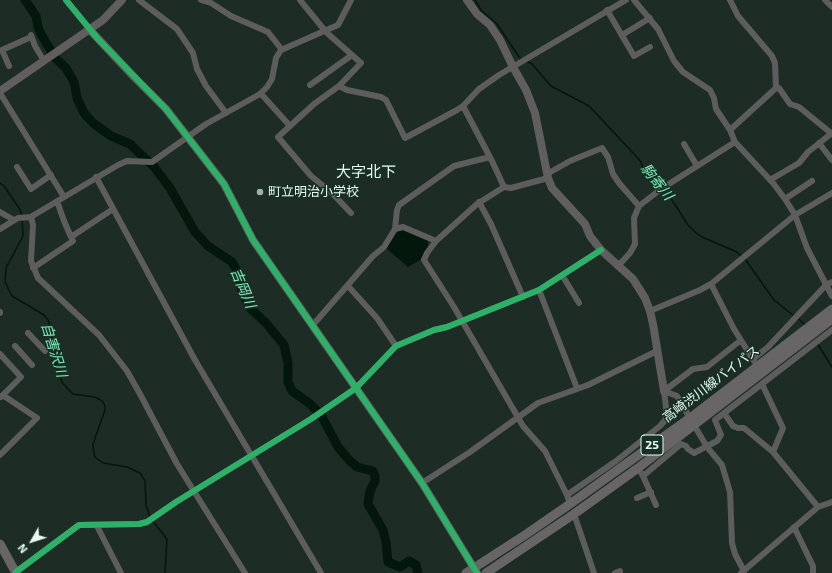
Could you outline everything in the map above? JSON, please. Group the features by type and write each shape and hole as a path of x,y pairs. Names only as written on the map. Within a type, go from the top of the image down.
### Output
{"main road":[{"name":"高崎渋川線バイパス","path":"486,573 574,514 638,468 692,422 755,362 832,309"},
{"name":"高崎渋川線バイパス","path":"472,571 569,499 692,422 832,319"},
{"path":"0,544 16,573"}],"street":[{"path":"66,0 90,30 166,109 224,184 253,240 422,483 472,571"},
{"path":"64,197 0,92 90,30 103,20 122,0"},
{"path":"139,0 177,29 193,53 197,69 206,86 226,113"},
{"path":"201,0 212,3 231,16 268,32 282,50"},
{"path":"300,0 326,32 361,62 339,86 314,104 278,137 311,176 332,193 351,213"},
{"path":"0,229 16,219 29,217 108,170 127,161 152,162 206,124 260,94 272,79 276,58 282,50 326,32 338,25 351,0"},
{"path":"467,0 477,14 490,25 500,40 526,90 535,113 547,176 552,188 585,224 590,236 601,250 638,285 646,298 650,311 664,391 667,414 666,419 660,426 569,499 545,451 523,426 462,320 424,260 427,253 436,241 479,202 504,187 511,188 547,176 570,161 602,148 608,157 613,174 638,206"},
{"path":"339,86 347,90 381,97 386,100 405,138 463,106 479,89 607,10 626,0"},
{"path":"634,0 658,29 674,61 683,72 710,90 714,98 716,109 730,130 735,142 770,180 785,199 795,216 807,248 832,296"},
{"path":"730,0 738,16 772,56 775,63 776,88 730,130"},
{"path":"825,0 832,7"},
{"path":"607,10 634,56 650,47"},
{"path":"622,35 650,18"},
{"path":"9,66 2,50 31,36 35,46 46,60"},
{"path":"310,84 352,55"},
{"path":"770,180 799,163 819,142 832,133 799,107 790,104 779,88 776,88"},
{"path":"260,94 290,126"},
{"path":"463,106 504,187"},
{"path":"618,266 630,253 635,244 634,218 638,206 661,189 735,142"},
{"path":"819,142 832,160"},
{"path":"684,144 697,166"},
{"path":"312,326 373,256 384,247 395,229 399,205 454,166 490,157"},
{"path":"17,167 32,189 51,175"},
{"path":"96,177 195,360 321,573"},
{"path":"785,199 812,181"},
{"path":"650,311 711,284 795,216 832,193"},
{"path":"33,268 73,240 57,201"},
{"path":"479,202 491,224 522,297"},
{"path":"71,237 113,209"},
{"path":"0,212 16,219"},
{"path":"29,217 33,225 33,268 38,278 99,335 127,371 177,464 245,573"},
{"path":"395,229 403,227 436,241"},
{"path":"16,573 79,525 97,526 139,524 147,522 312,419 356,388 396,346 539,290 601,250"},
{"path":"562,275 579,303"},
{"path":"711,284 741,340 755,362 826,285 832,282"},
{"path":"348,286 378,318 396,346"},
{"path":"539,290 577,388"},
{"path":"643,476 681,444 686,446 694,453 717,441 721,435 715,420 832,330"},
{"path":"28,333 45,351"},
{"path":"664,391 693,369 707,367 741,340"},
{"path":"15,346 32,365"},
{"path":"422,483 519,417 538,402 602,379 641,357 657,351"},
{"path":"0,354 21,377 0,397"},
{"path":"762,384 783,428 773,452"},
{"path":"664,391 677,396 707,447 722,465 730,492 732,543 743,572 818,507 832,502"},
{"path":"0,397 4,396 37,418 0,455"},
{"path":"724,413 733,426 744,428 773,452 818,507"},
{"path":"638,468 656,505"},
{"path":"637,498 651,492"},
{"path":"574,514 594,573"},
{"path":"97,526 121,573"},
{"path":"794,527 813,566 813,573"}],"shaded area":[{"path":"403,228 428,240 428,248 420,260 408,267 386,248 397,229"}],"waterway":[{"name":"吉岡川","path":"25,0 36,16 41,34 55,58 66,68 74,82 77,98 84,113 93,123 111,136 130,144 155,168 170,188 195,232 208,246 232,262 240,276 240,285 251,309 266,323 284,345 288,363 288,382 292,391 309,403 321,415 338,447 350,461 357,467 373,471 375,481 370,491 368,504 383,530 388,562 400,567 409,561 416,565 418,573"},
{"name":"駒寄川","path":"475,0 481,10 497,24 519,57 522,59"},
{"name":"駒寄川","path":"526,61 532,64 551,86 589,106 635,155 641,162 643,169 662,186"},
{"name":"自害沢川","path":"0,183 4,186 22,215"},
{"name":"駒寄川","path":"665,189 688,225 695,232 702,237 737,252 742,257"},
{"name":"自害沢川","path":"22,219 23,236 6,268 5,282 12,296 44,315 48,320 56,365 62,382 73,394 94,397 103,402 105,410 93,444 94,455 103,463 127,467 140,473 145,481 146,505 150,517"},
{"name":"駒寄川","path":"745,259 774,300 794,316"},
{"name":"駒寄川","path":"798,318 805,325"},
{"name":"駒寄川","path":"817,343 832,367"},
{"name":"自害沢川","path":"152,520 167,539 165,573"}],"cycle path":[{"path":"66,0 98,39 166,109 224,184 253,240 422,483 477,573"},
{"path":"16,572 79,525 139,524 147,522 176,502 311,419 356,388 396,346 539,290 601,250"}],"place":[{"name":"町立明治小学校","path":"260,192"}],"district":[{"name":"大字北下","path":"366,172"}]}
